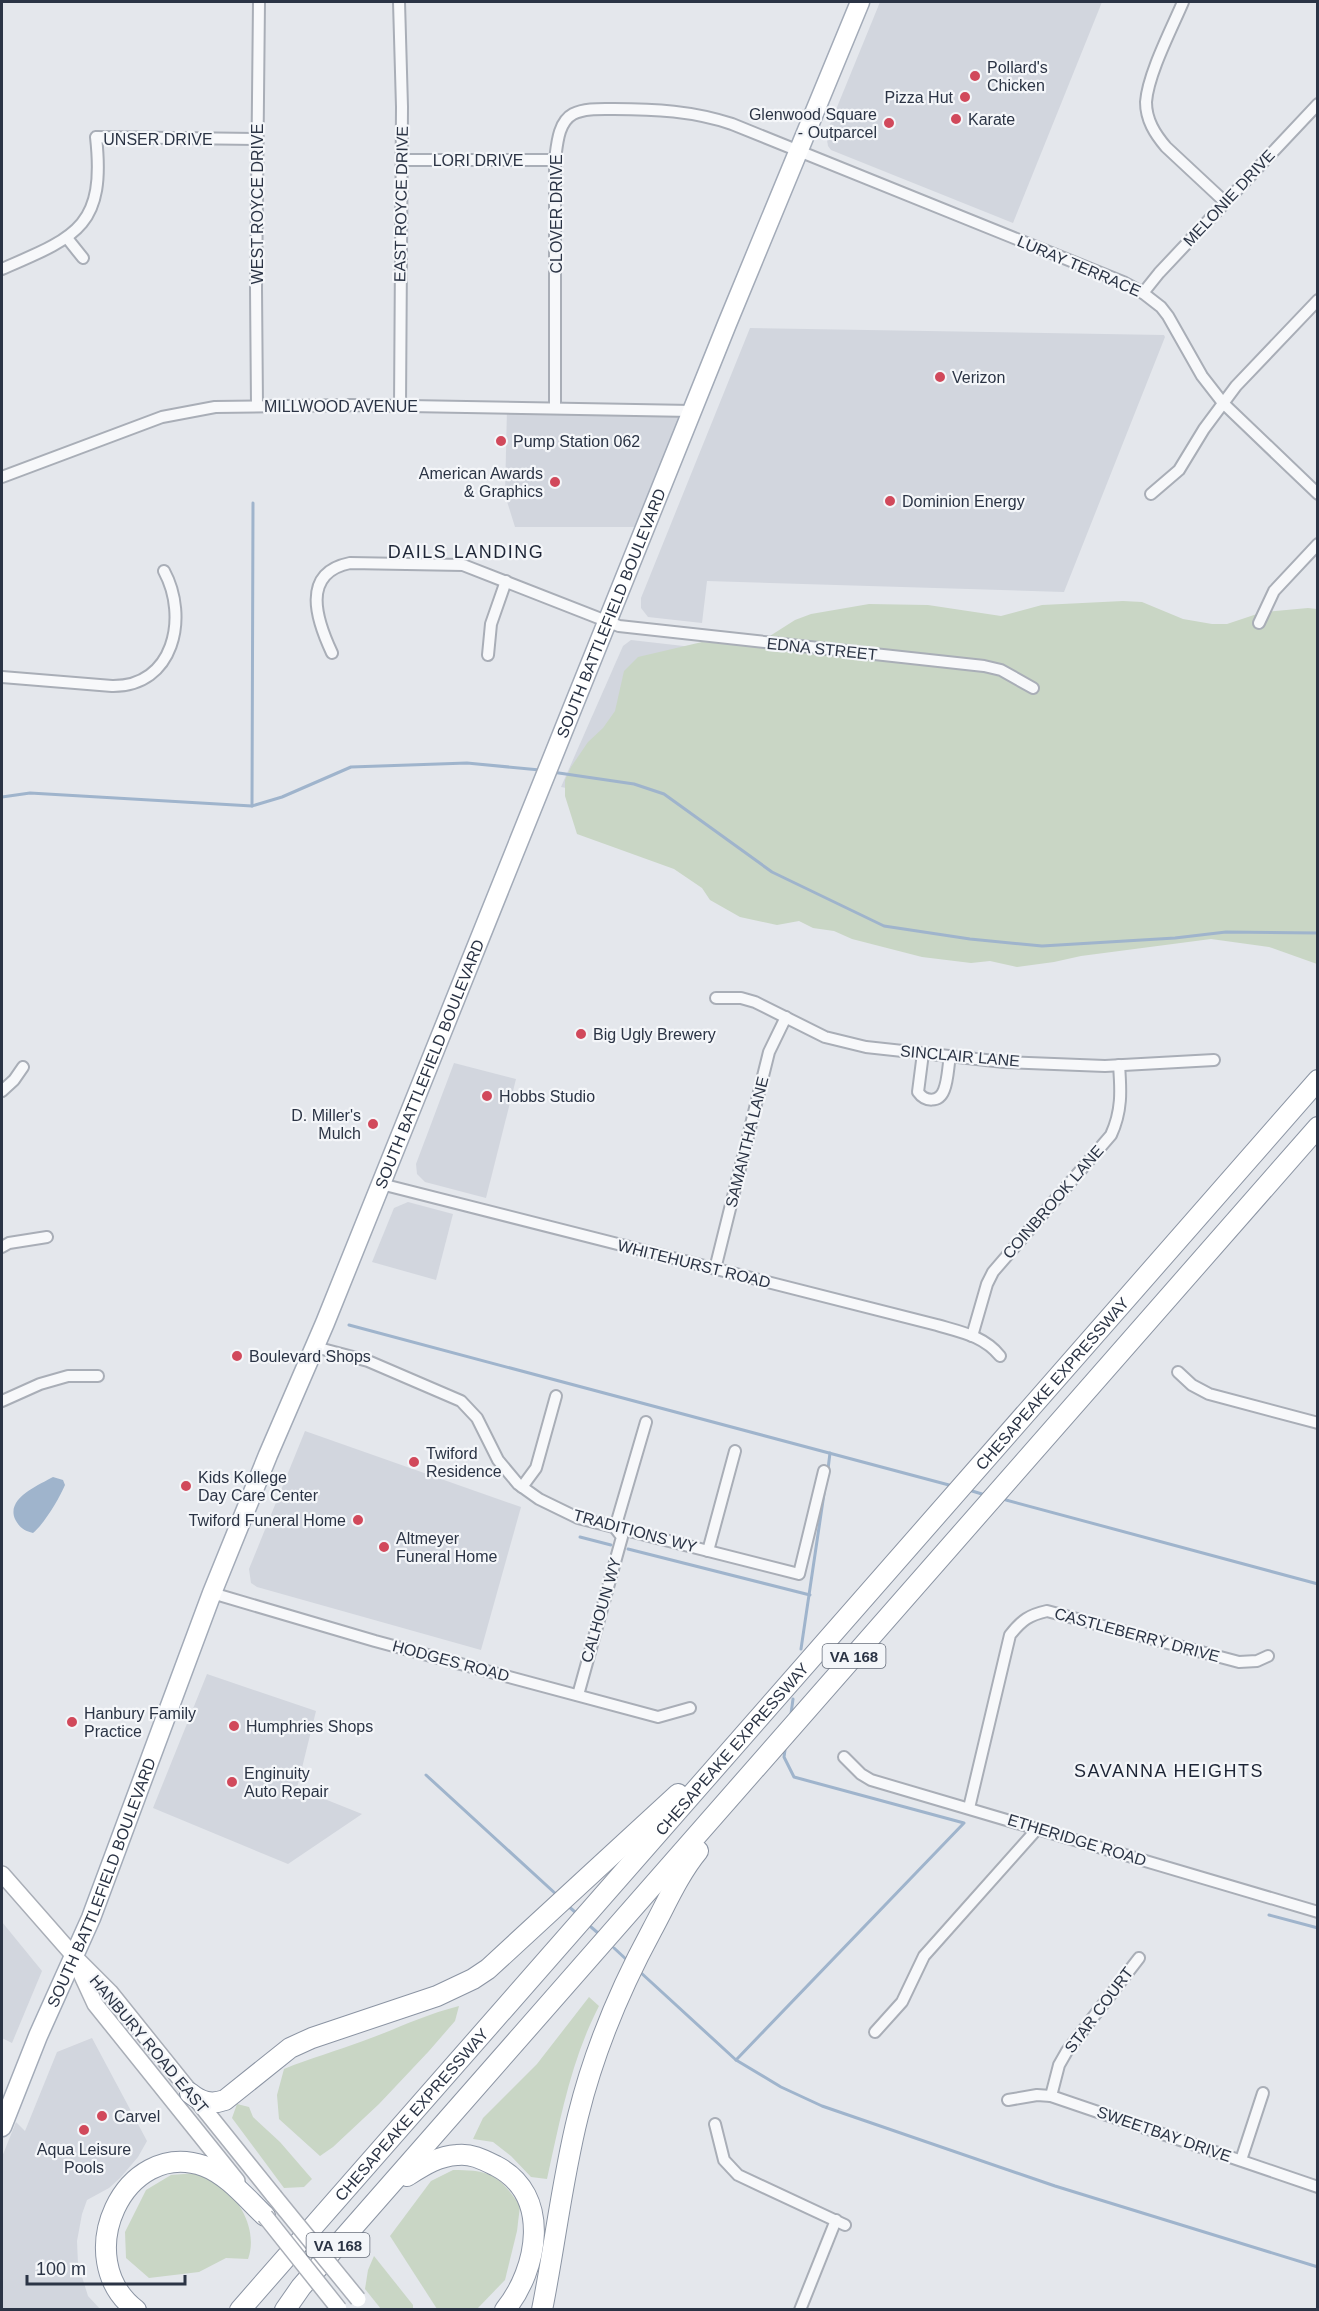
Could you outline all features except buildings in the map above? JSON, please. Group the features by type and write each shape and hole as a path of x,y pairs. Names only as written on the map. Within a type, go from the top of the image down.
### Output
{"highway":[{"name":"CHESAPEAKE EXPRESSWAY","path":"240,2310 1317,1080"},
{"name":"CHESAPEAKE EXPRESSWAY","path":"286,2309 301,2287 1317,1127"},
{"path":"190,2093 198,2100 216,2104 225,2100 290,2048 312,2038 437,1996 473,1979 488,1969 683,1789 727,1741 784,1689"},
{"path":"542,2310 578,2117 598,2050 618,1997 669,1898 693,1858 730,1815 774,1748"},
{"path":"392,2185 433,2160 458,2154 480,2157 503,2170 521,2187 532,2211 535,2235 529,2267 505,2310"},
{"path":"136,2310 116,2290 109,2273 105,2239 114,2208 125,2192 142,2176 162,2165 195,2163 226,2179 265,2216"},
{"path":"228,2310 249,2286 318,2222"}],"main road":[{"name":"SOUTH BATTLEFIELD BOULEVARD","path":"2,2127 125,1831 212,1593 315,1347 692,411 860,2"},
{"path":"2,1874 74,1956"},
{"name":"HANBURY ROAD EAST","path":"74,1956 110,1992 362,2304"},
{"name":"HANBURY ROAD EAST","path":"74,1956 95,2004 340,2309"}],"street":[{"name":"WEST ROYCE DRIVE","path":"257,406 259,2"},
{"name":"EAST ROYCE DRIVE","path":"399,2 402,28 400,406"},
{"path":"1184,2 1149,86 1146,102 1149,119 1166,147 1225,202"},
{"name":"MELONIE DRIVE","path":"1143,292 1317,104"},
{"name":"CLOVER DRIVE","path":"555,408 555,160 559,136 566,121 572,115 592,110 674,111 702,115 732,124 800,150"},
{"name":"UNSER DRIVE","path":"2,269 54,246 67,238 84,220 96,196 99,163 96,138 257,139"},
{"name":"LURAY TERRACE","path":"800,150 1143,292 1168,316 1202,376 1223,403 1317,494"},
{"name":"LORI DRIVE","path":"401,160 555,160"},
{"path":"67,238 83,258"},
{"path":"1151,494 1179,470 1236,386 1317,300"},
{"name":"MILLWOOD AVENUE","path":"2,477 177,413 215,407 400,406 692,411"},
{"path":"1259,624 1274,591 1317,544"},
{"name":"EDNA STREET","path":"332,653 318,618 317,595 325,576 342,565 350,563 463,565 619,626 984,666 1001,670 1033,688"},
{"path":"2,676 112,686 130,684 144,679 164,661 174,640 174,603 164,571"},
{"path":"488,655 490,624 506,581"},
{"name":"SINCLAIR LANE","path":"716,998 741,998 825,1037 867,1047 1004,1062 1119,1065 1214,1060"},
{"name":"SAMANTHA LANE","path":"715,1269 769,1052 786,1017"},
{"path":"923,1053 918,1092 928,1100 935,1100 944,1091 950,1056"},
{"name":"COINBROOK LANE","path":"972,1336 987,1284 993,1272 1111,1135 1120,1114 1119,1065"},
{"path":"2,1091 14,1080 22,1066"},
{"name":"WHITEHURST ROAD","path":"381,1184 972,1336 986,1342 1000,1356"},
{"path":"2,1247 9,1243 47,1237"},
{"name":"TRADITIONS WY","path":"315,1347 368,1361 461,1401 477,1418 498,1460 522,1487 539,1499 578,1518 799,1574 824,1471"},
{"path":"1178,1372 1192,1385 1209,1394 1317,1423"},
{"path":"2,1401 40,1384 68,1376 98,1376"},
{"path":"522,1487 536,1468 556,1396"},
{"path":"615,1528 646,1422"},
{"path":"708,1551 735,1451"},
{"name":"CALHOUN WY","path":"578,1695 622,1537 615,1528"},
{"name":"HODGES ROAD","path":"212,1593 375,1641 658,1716 690,1708"},
{"name":"CASTLEBERRY DRIVE","path":"969,1808 1010,1635 1031,1614 1047,1611 1239,1662 1268,1656"},
{"name":"ETHERIDGE ROAD","path":"844,1756 861,1774 871,1780 1317,1912"},
{"path":"875,2032 902,2002 924,1956 1038,1828"},
{"name":"STAR COURT","path":"1051,2096 1059,2065 1067,2051 1138,1958"},
{"path":"1241,2160 1263,2093"},
{"name":"SWEETBAY DRIVE","path":"1008,2100 1037,2095 1051,2096 1317,2187"},
{"path":"715,2124 724,2160 738,2175 841,2223 800,2310"}],"shaded area":[{"path":"880,2 1102,2 1013,223 831,150 828,146 826,134"},
{"name":"Dominion Energy","path":"750,328 1164,335 1165,337 1064,592 707,581 702,623 648,617 641,608 641,598"},
{"path":"507,408 692,411 646,527 515,527 505,495"},
{"path":"631,640 701,648 639,802 561,787 623,646"},
{"name":"Hobbs Studio","path":"454,1063 516,1079 486,1198 425,1182 417,1174 416,1164"},
{"path":"408,1202 453,1214 436,1280 372,1262 394,1208"},
{"name":"Altmeyer Funeral Home","path":"305,1431 521,1507 481,1650 257,1587 251,1583 249,1569"},
{"path":"207,1674 316,1711 297,1788 362,1814 288,1864 153,1808"},
{"path":"2,1922 42,1971 12,2043 2,2038"},
{"path":"92,2038 147,2141 138,2157 120,2178 109,2188 87,2200 82,2214 77,2241 78,2264 88,2296 100,2309 2,2309 2,2157 16,2122 25,2131 57,2052"}],"green space":[{"path":"1142,602 1183,619 1212,624 1227,624 1263,612 1317,609 1317,964 1269,947 1211,939 1017,967 990,961 971,963 922,957 852,939 834,931 813,928 799,921 777,925 740,917 710,900 702,888 674,869 577,834 565,796 565,780 588,742 603,728 615,711 624,671 638,657 702,642 739,645 762,641 795,620 811,614 869,604 928,605 1001,616 1042,605"},
{"path":"589,1997 599,2006 574,2069 547,2179 531,2177 511,2156 493,2142 473,2139 483,2118 537,2064"},
{"path":"459,2006 455,2021 429,2051 379,2104 333,2147 320,2156 279,2119 277,2095 284,2069"},
{"path":"237,2104 249,2107 253,2117 280,2142 312,2179 304,2187 284,2188 232,2118"},
{"path":"453,2170 477,2171 493,2176 506,2187 520,2206 517,2231 505,2280 477,2309 437,2309 390,2236 431,2181"},
{"path":"197,2173 219,2184 227,2191 246,2217 251,2238 248,2259 226,2258 199,2272 149,2278 126,2258 125,2232 146,2190 171,2175"},
{"path":"374,2256 413,2305 413,2309 381,2309 365,2289 368,2270"}],"water":[{"path":"53,1477 63,1480 65,1485 59,1497 33,1533 24,1530 15,1519 13,1511 15,1505 25,1493"}],"waterway":[{"path":"252,806 253,503"},
{"path":"2,797 30,793 252,806 282,797 351,767 467,763 540,770"},
{"path":"552,772 634,784 664,794 772,872 884,926 970,939 1042,946 1175,938 1226,932 1318,933"},
{"path":"349,1325 949,1485"},
{"path":"828,1469 830,1453"},
{"path":"801,1649 825,1487"},
{"path":"972,1491 982,1494"},
{"path":"1006,1500 1318,1584"},
{"path":"580,1537 611,1545"},
{"path":"628,1549 810,1595"},
{"path":"791,1714 793,1699"},
{"path":"736,2060 964,1823 794,1777 784,1757 785,1750"},
{"path":"426,1775 557,1895"},
{"path":"567,1905 575,1912"},
{"path":"1269,1915 1318,1928"},
{"path":"591,1927 598,1933"},
{"path":"614,1948 628,1961"},
{"path":"639,1971 736,2060 781,2087 822,2106 1055,2186 1318,2267"}],"place":[{"name":"Pollard's Chicken","path":"975,76"},
{"name":"Pizza Hut","path":"965,97"},
{"name":"Karate","path":"956,119"},
{"name":"Glenwood Square - Outparcel","path":"889,123"},
{"name":"Verizon","path":"940,377"},
{"name":"Pump Station 062","path":"501,441"},
{"name":"American Awards & Graphics","path":"555,482"},
{"name":"Dominion Energy","path":"890,501"},
{"name":"Big Ugly Brewery","path":"581,1034"},
{"name":"Hobbs Studio","path":"487,1096"},
{"name":"D. Miller's Mulch","path":"373,1124"},
{"name":"Boulevard Shops","path":"237,1356"},
{"name":"Twiford Residence","path":"414,1462"},
{"name":"Kids Kollege Day Care Center","path":"186,1486"},
{"name":"Twiford Funeral Home","path":"358,1520"},
{"name":"Altmeyer Funeral Home","path":"384,1547"},
{"name":"Hanbury Family Practice","path":"72,1722"},
{"name":"Humphries Shops","path":"234,1726"},
{"name":"Enginuity Auto Repair","path":"232,1782"},
{"name":"Carvel","path":"102,2116"},
{"name":"Aqua Leisure Pools","path":"84,2130"}],"district":[{"name":"DAILS LANDING","path":"466,552"},
{"name":"SAVANNA HEIGHTS","path":"1169,1771"}]}
